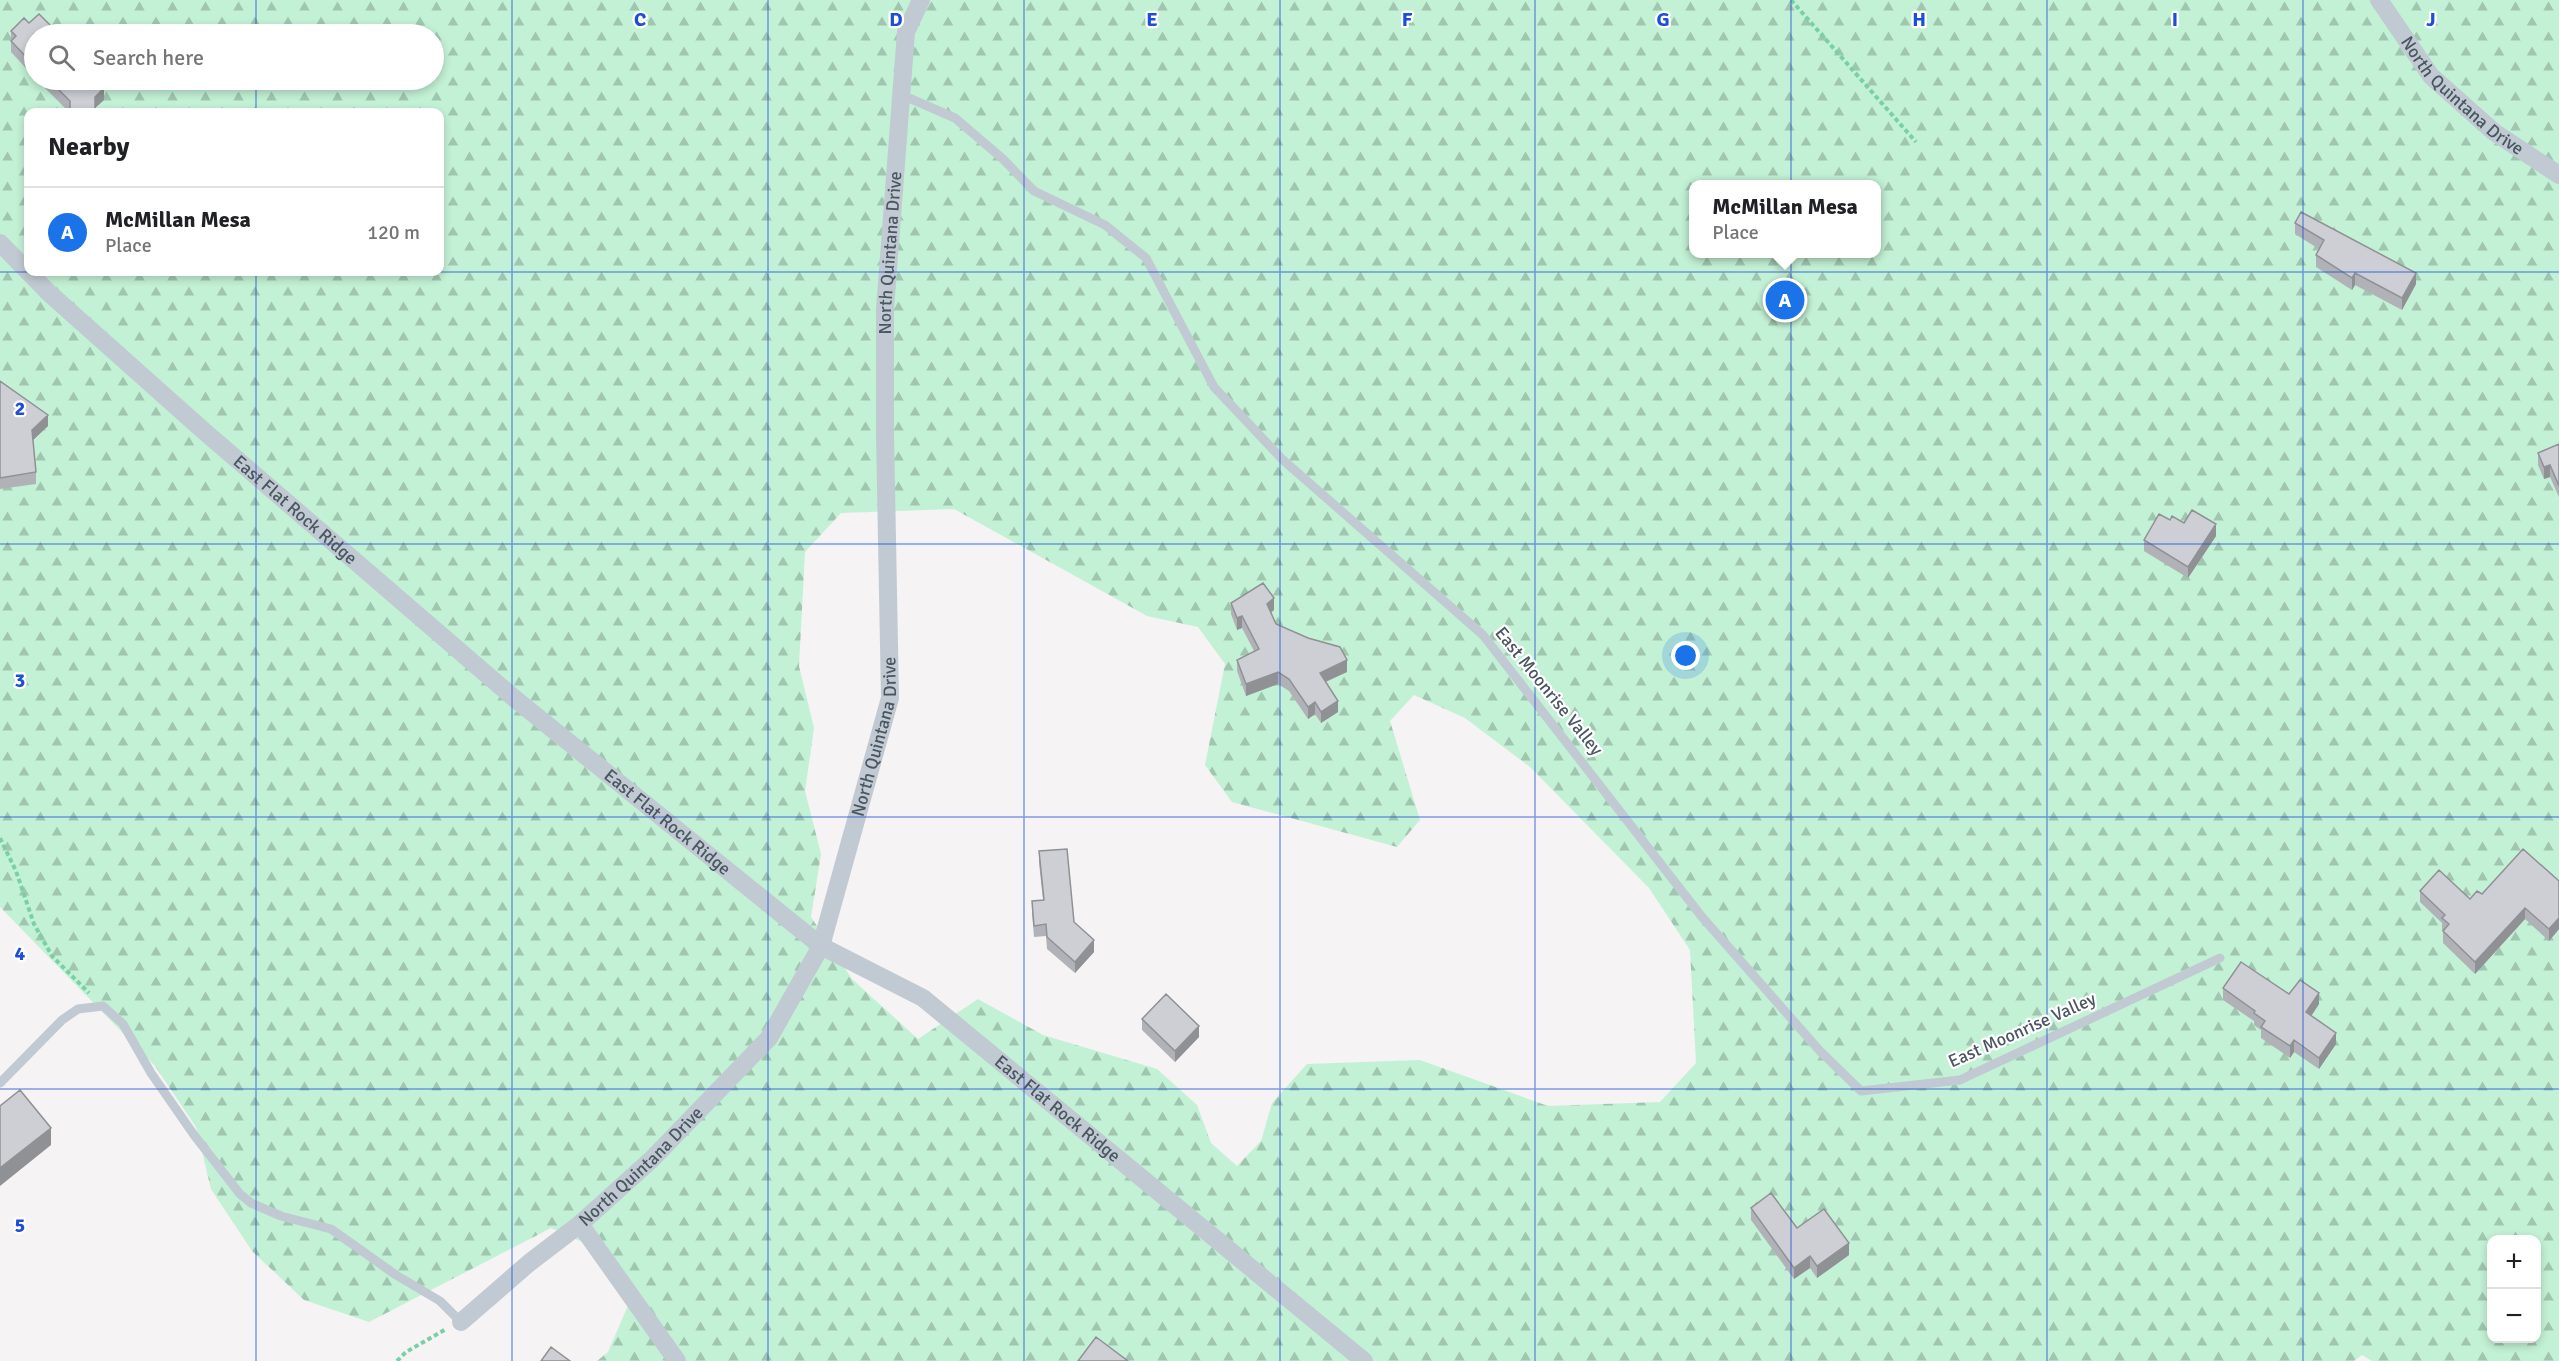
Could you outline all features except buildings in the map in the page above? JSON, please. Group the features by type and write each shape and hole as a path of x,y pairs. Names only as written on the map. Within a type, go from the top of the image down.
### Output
{"street":[{"name":"North Quintana Drive","path":"462,1322 529,1263 580,1224 652,1159 769,1038 821,946 890,698 885,309 906,33 921,0"},
{"name":"North Quintana Drive","path":"2379,0 2431,76 2494,132 2559,175"},
{"name":"East Flat Rock Ridge","path":"0,243 24,268"},
{"name":"East Flat Rock Ridge","path":"32,276 187,417 514,698 821,946 923,998 1364,1361"},
{"path":"580,1224 677,1361"}],"lane":[{"name":"East Moonrise Valley","path":"902,95 955,118 1003,159 1034,191 1105,225 1146,258 1214,387 1283,459 1483,635 1702,917 1819,1050 1861,1091 1960,1080 2220,958"},
{"path":"0,1083 62,1020 78,1009 103,1006 123,1024 151,1073 194,1135 240,1194 251,1203 281,1216 331,1229 396,1275 440,1301 462,1322"}],"path":[{"path":"1791,0 1916,142"},
{"path":"0,838 16,871 34,924 52,956 103,1006"},
{"path":"397,1361 436,1333 462,1322"}],"green space":[{"path":"0,0 2559,0 2559,1361 2372,1361 2362,1355 2354,1361 597,1361 608,1352 630,1301 603,1251 551,1228 369,1322 304,1300 252,1251 211,1189 196,1127 155,1066 0,907","holes":["954,509 1147,616 1198,627 1225,664 1205,765 1232,802 1397,847 1420,820 1390,721 1414,695 1465,718 1530,767 1649,888 1690,950 1696,1063 1660,1102 1548,1106 1420,1060 1307,1064 1272,1103 1261,1141 1237,1166 1211,1143 1197,1105 1157,1069 1043,1035 978,999 918,1039 852,979 811,917 821,854 805,791 814,728 799,666 805,552 841,513"]}],"place":[{"name":"McMillan Mesa","path":"1785,300"}]}
